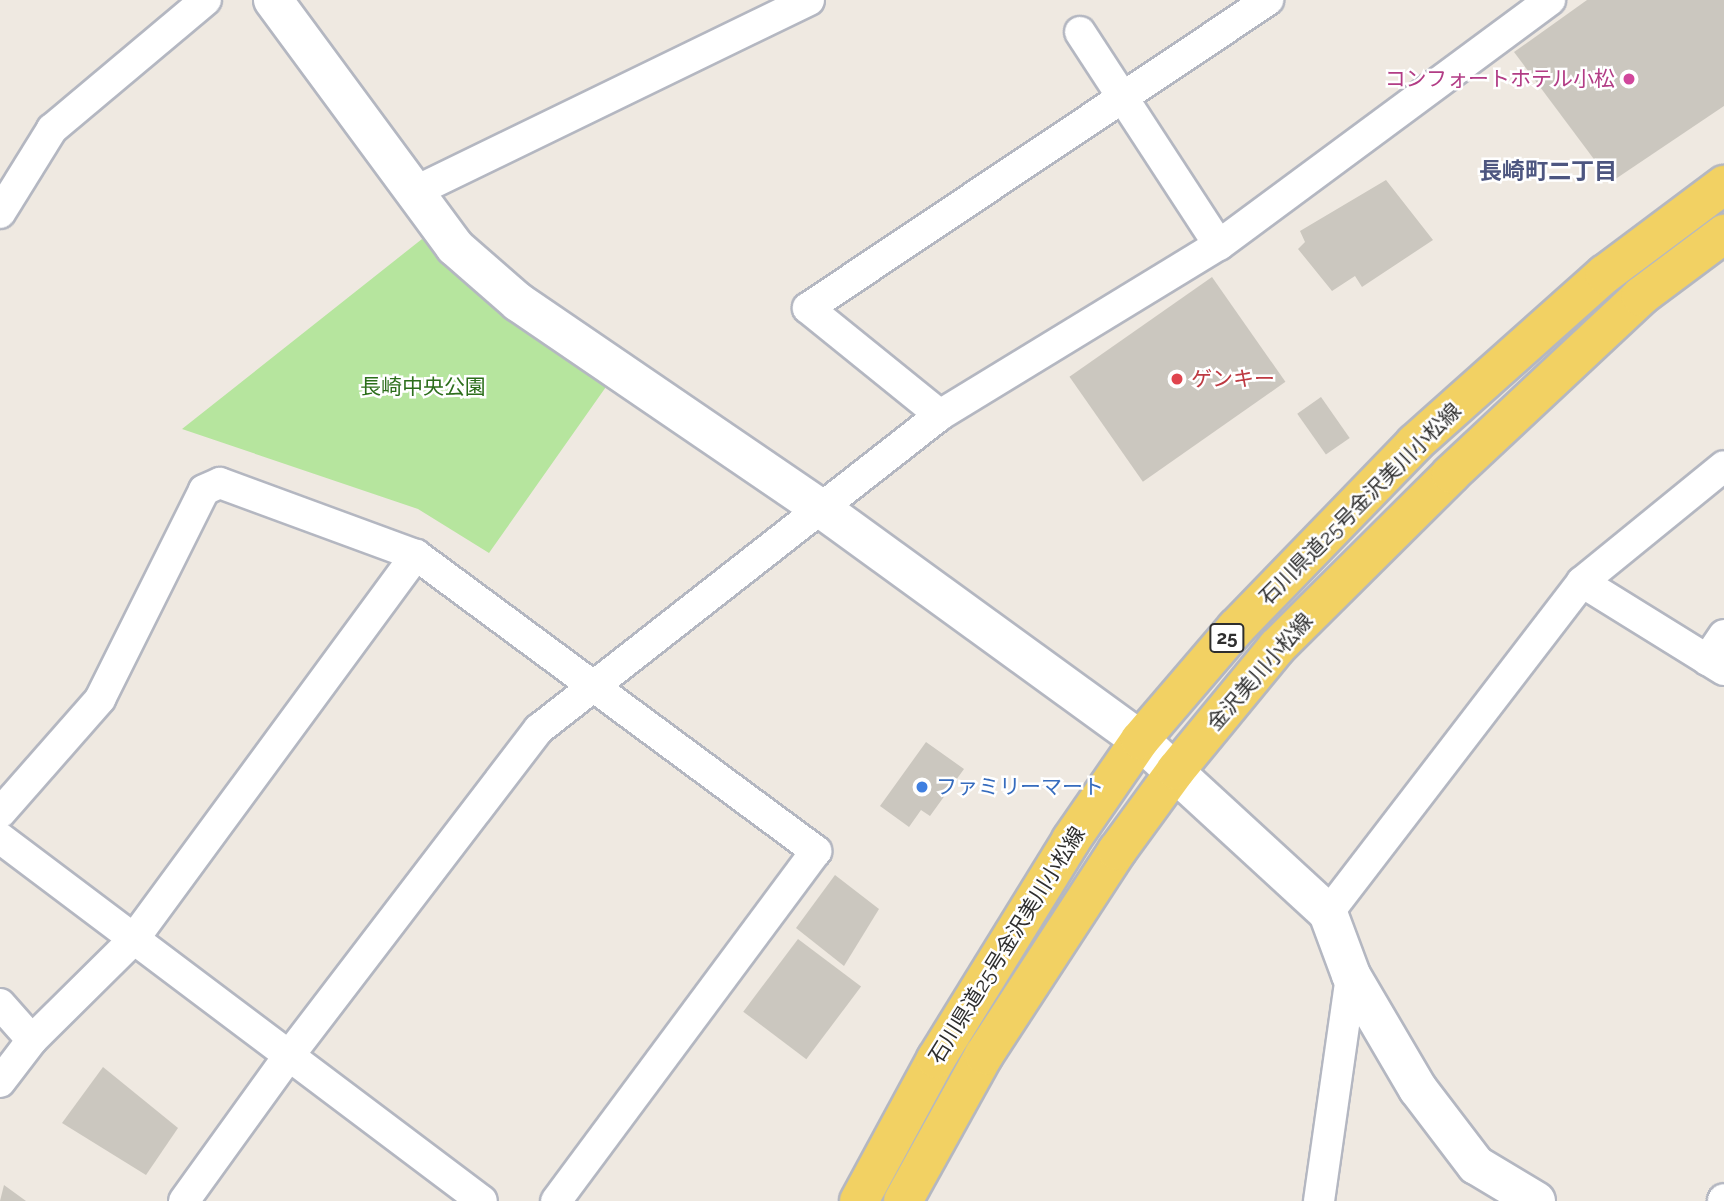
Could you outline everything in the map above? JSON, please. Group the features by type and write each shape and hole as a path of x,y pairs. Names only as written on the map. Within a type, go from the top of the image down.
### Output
{"main road":[{"name":"石川県道25号金沢美川小松線","path":"859,1201 943,1047 1070,840 1140,740 1236,628 1415,443 1605,274 1724,184"},
{"name":"金沢美川小松線","path":"904,1201 985,1055 1176,770 1278,648 1451,474 1641,296 1724,234"}],"street":[{"path":"0,213 52,129 206,0"},
{"path":"273,0 455,247 518,302 822,509 1140,740 1176,770 1328,913 1351,975 1418,1089 1476,1164 1536,1201"},
{"path":"414,192 809,0"},
{"path":"940,415 808,308 1268,0"},
{"path":"184,1201 288,1057 539,729 940,415 1219,245 1550,0"},
{"path":"1080,32 1219,245"},
{"path":"1328,913 1582,582 1724,466"},
{"path":"0,813 100,699 204,490 220,483 416,555 816,851 556,1201"},
{"path":"0,1082 32,1040 133,940 416,555"},
{"path":"1582,582 1715,665 1724,635"},
{"path":"0,838 482,1201"},
{"path":"1320,1201 1351,975"},
{"path":"0,1004 32,1040"}],"green space":[{"name":"長崎中央公園","path":"422,239 608,384 489,553 418,509 182,429"}],"building":[{"name":"コンフォートホテル小松","path":"1587,0 1724,0 1724,106 1611,182 1514,52"},
{"path":"1386,180 1433,240 1362,287 1355,276 1332,291 1298,249 1305,242 1300,231"},
{"name":"ゲンキー","path":"1212,277 1285,382 1143,482 1069,377"},
{"path":"1321,397 1350,438 1326,455 1297,414"},
{"name":"ファミリーマート","path":"926,742 964,769 930,816 921,810 909,827 880,806"},
{"path":"835,875 879,909 844,966 796,928"},
{"path":"798,939 861,987 806,1059 743,1012"},
{"path":"103,1067 178,1128 146,1175 62,1123"},
{"path":"4,1185 26,1201 0,1201"}],"place":[{"name":"コンフォートホテル小松","path":"1629,79"},
{"name":"ゲンキー","path":"1177,379"},
{"name":"ファミリーマート","path":"922,787"}],"district":[{"name":"長崎町二丁目","path":"1548,171"}]}
